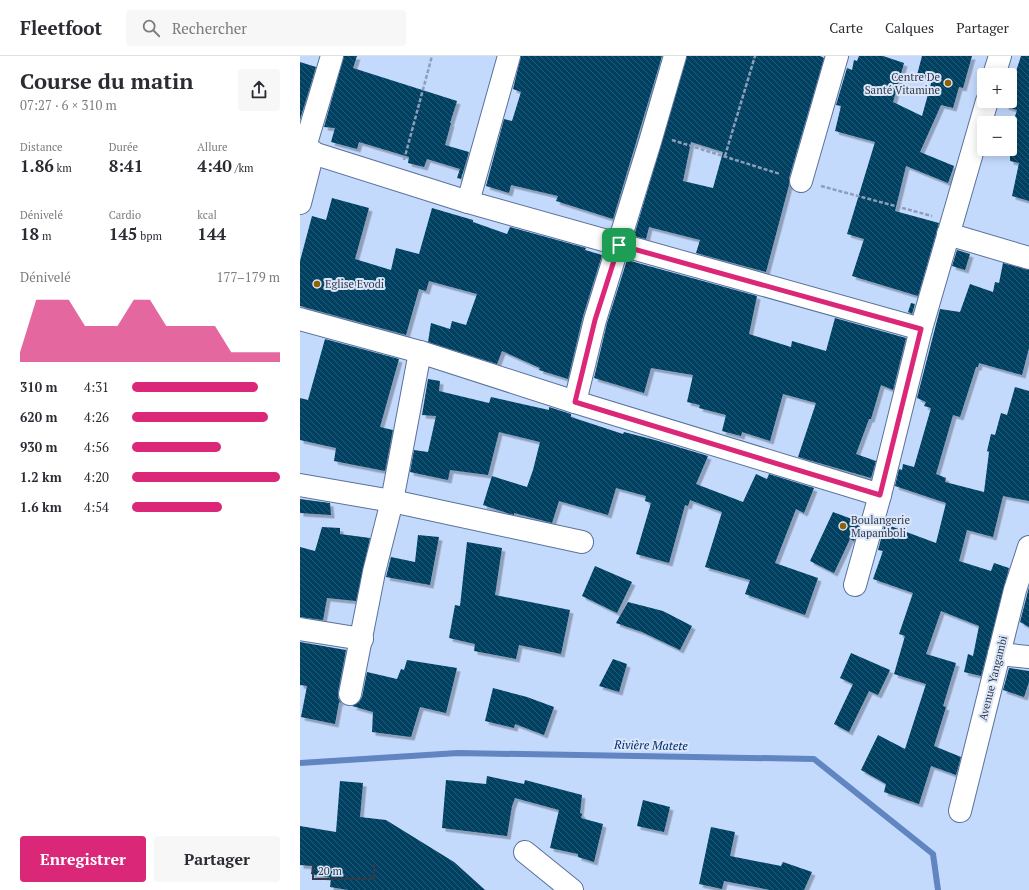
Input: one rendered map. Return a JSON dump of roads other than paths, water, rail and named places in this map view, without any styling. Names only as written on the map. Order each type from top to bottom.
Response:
[{"type":"street","points":[[300,203],[306,150],[332,56]]},
{"type":"street","points":[[468,202],[509,56]]},
{"type":"street","points":[[575,402],[595,320],[619,245],[675,56]]},
{"type":"street","points":[[801,181],[837,56]]},
{"type":"street","points":[[996,68],[1000,56]]},
{"type":"street","points":[[855,585],[880,495],[921,329],[985,108]]},
{"type":"street","points":[[306,150],[468,202],[921,329]]},
{"type":"street","points":[[948,234],[1029,258]]},
{"type":"street","points":[[300,319],[420,352],[575,402],[880,495]]},
{"type":"street","points":[[350,694],[374,572],[392,501],[420,352]]},
{"type":"street","points":[[300,485],[392,501],[582,542]]},
{"type":"street","name":"Avenue Yangambi","points":[[960,811],[1015,590],[1029,546]]},
{"type":"street","points":[[300,629],[362,639]]},
{"type":"street","points":[[999,654],[1029,656]]},
{"type":"street","points":[[525,852],[572,890]]},
{"type":"waterway","name":"Rivière Matete","points":[[300,763],[458,753],[814,759],[933,854],[938,890]]},
{"type":"place","name":"Centre De Santé Vitamine","points":[[948,83]]},
{"type":"place","name":"Eglise Evodi","points":[[317,284]]},
{"type":"place","name":"Boulangerie Mapamboli","points":[[843,526]]}]
